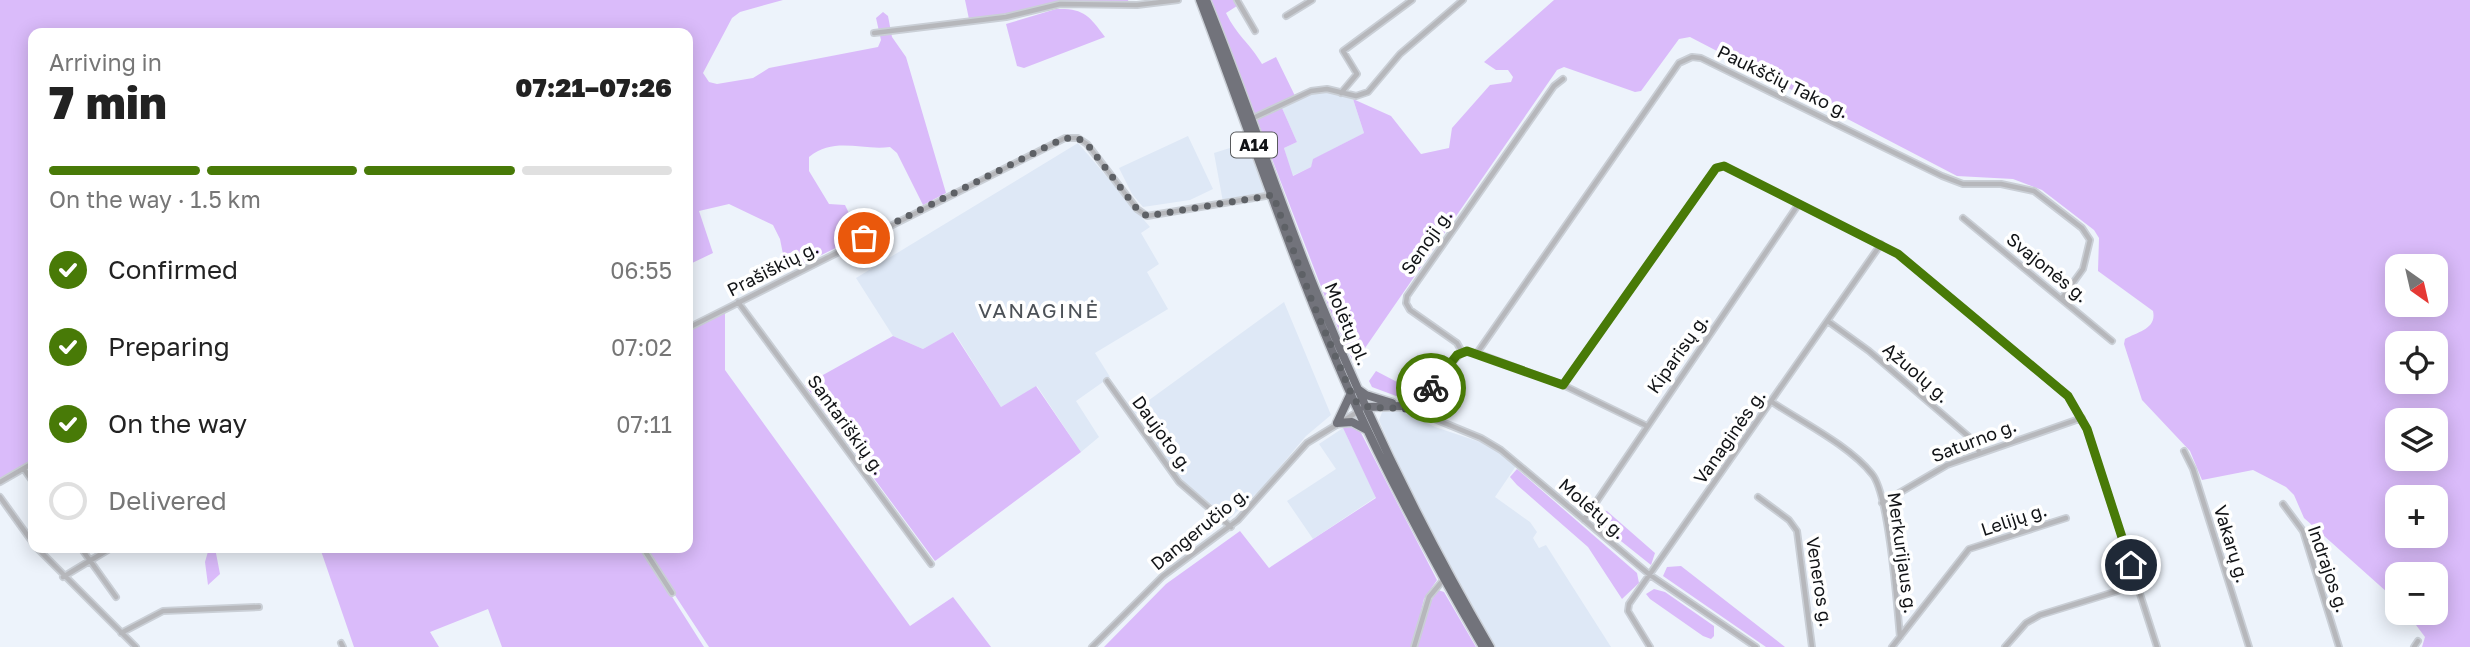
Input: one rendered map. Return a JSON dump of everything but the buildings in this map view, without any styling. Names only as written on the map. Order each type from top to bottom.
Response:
[{"type":"highway","name":"Molėtų pl.","points":[[1200,0],[1312,301],[1362,411],[1490,647]]},
{"type":"highway","name":"Molėtų pl.","points":[[1206,0],[1354,394]]},
{"type":"highway","points":[[1354,394],[1362,411],[1386,404]]},
{"type":"highway","points":[[1354,394],[1402,406]]},
{"type":"highway","points":[[1337,423],[1354,394]]},
{"type":"highway","points":[[1337,423],[1352,422],[1372,428],[1386,404]]},
{"type":"highway","name":"Molėtų pl.","points":[[1372,428],[1444,579],[1483,647]]},
{"type":"street","points":[[874,33],[1006,16],[1060,4],[1137,5],[1178,0]]},
{"type":"street","points":[[1237,0],[1255,31]]},
{"type":"street","points":[[1286,16],[1312,0]]},
{"type":"street","points":[[1341,93],[1357,74],[1343,51],[1412,0]]},
{"type":"street","points":[[1251,120],[1311,91],[1356,96],[1368,92],[1400,54],[1463,0]]},
{"type":"street","name":"Paukščių Tako g.","points":[[1477,353],[1679,63],[1692,57],[1723,68],[1942,176],[1963,184],[2001,184],[2034,191],[2082,228],[2090,240],[2083,269],[2062,298]]},
{"type":"street","name":"Senoji g.","points":[[1462,352],[1457,343],[1410,310],[1406,303],[1407,296],[1546,97],[1563,79]]},
{"type":"street","name":"Prašiškių g.","points":[[693,325],[1065,138],[1078,138],[1087,144],[1137,209],[1147,216],[1273,195]]},
{"type":"street","points":[[1563,385],[1719,166],[1724,166],[1898,254],[2061,390],[2082,418],[2157,647]]},
{"type":"street","name":"Kiparisų g.","points":[[1584,520],[1646,425],[1798,205]]},
{"type":"street","name":"Svajonės g.","points":[[1963,218],[2112,341]]},
{"type":"street","name":"Vanaginės g.","points":[[1650,647],[1628,608],[1881,244]]},
{"type":"street","name":"Santariškių g.","points":[[738,302],[931,564]]},
{"type":"street","name":"Ąžuolų g.","points":[[1829,322],[1901,377],[1975,442],[1979,452]]},
{"type":"street","points":[[1416,412],[1438,378],[1462,352],[1477,353],[1563,385],[1646,425]]},
{"type":"street","name":"Daujoto g.","points":[[1107,381],[1179,482],[1231,527]]},
{"type":"street","name":"Merkurijaus g.","points":[[1772,402],[1869,470],[1877,481],[1900,637]]},
{"type":"street","name":"Molėtų g.","points":[[1402,406],[1492,444],[1650,575],[1756,647]]},
{"type":"street","name":"Dangeručio g.","points":[[1092,647],[1163,576],[1231,527],[1273,484],[1302,447],[1337,423],[1362,411]]},
{"type":"street","name":"Saturno g.","points":[[1882,503],[1931,472],[1979,452],[2082,418]]},
{"type":"street","name":"Vakarų g.","points":[[2184,451],[2193,469],[2249,647]]},
{"type":"street","points":[[0,482],[28,466]]},
{"type":"street","points":[[24,469],[28,475]]},
{"type":"street","points":[[0,496],[28,536]]},
{"type":"street","name":"Veneros g.","points":[[1758,497],[1789,520],[1797,531],[1812,647]]},
{"type":"street","name":"Indrajos g.","points":[[2283,504],[2303,531],[2339,647]]},
{"type":"street","name":"Lelijų g.","points":[[1892,647],[1969,550],[2066,518]]},
{"type":"street","points":[[41,553],[136,647]]},
{"type":"street","points":[[85,553],[116,597]]},
{"type":"street","points":[[63,577],[102,553]]},
{"type":"street","points":[[646,553],[672,593]]},
{"type":"street","points":[[1414,647],[1429,597],[1444,579]]},
{"type":"street","points":[[2005,647],[2026,622],[2040,615],[2137,585]]},
{"type":"street","points":[[121,633],[163,611],[259,607]]},
{"type":"street","points":[[2414,647],[2418,641]]},
{"type":"shaded area","points":[[0,0],[783,0],[740,12],[732,18],[703,73],[709,82],[717,84],[753,78],[769,68],[878,47],[881,40],[876,18],[883,12],[888,16],[892,37],[906,57],[946,193],[923,205],[897,153],[890,147],[839,146],[819,151],[809,157],[809,171],[829,204],[845,205],[860,236],[795,268],[784,259],[780,239],[773,225],[729,204],[699,211],[713,253],[693,263],[693,28],[28,28],[28,464],[0,480]]},
{"type":"shaded area","points":[[965,0],[1128,0],[1129,3],[1065,1],[1003,15],[969,19]]},
{"type":"shaded area","points":[[1211,0],[1233,0],[1237,6],[1226,13],[1234,28],[1262,64],[1276,57],[1297,100],[1282,108],[1297,142],[1284,148],[1293,176],[1311,167],[1313,159],[1364,133],[1353,99],[1391,116],[1421,154],[1449,148],[1452,128],[1490,85],[1511,82],[1513,77],[1508,70],[1496,70],[1484,62],[1554,0],[2470,0],[2470,647],[2422,647],[2425,637],[2416,625],[2448,625],[2448,562],[2385,562],[2385,590],[2304,518],[2294,495],[2286,487],[2253,470],[2202,480],[2190,451],[2142,400],[2124,344],[2125,339],[2149,326],[2153,311],[2098,271],[2099,238],[2094,230],[2042,190],[2013,179],[1957,176],[1690,37],[1679,39],[1641,91],[1635,92],[1564,67],[1557,70],[1354,364],[1330,310]]},
{"type":"shaded area","points":[[1056,9],[1085,14],[1105,37],[1024,68],[1017,66],[1006,24]]},
{"type":"shaded area","points":[[1318,87],[1339,89],[1353,99],[1364,133],[1314,159],[1311,167],[1292,176],[1284,148],[1297,142],[1282,108],[1297,100],[1295,95]]},
{"type":"shaded area","points":[[1188,136],[1213,189],[1190,200],[1143,207],[1132,194],[1119,168]]},
{"type":"shaded area","points":[[1249,142],[1267,192],[1223,202],[1214,153]]},
{"type":"shaded area","points":[[1078,143],[1150,227],[1141,233],[1159,264],[1147,272],[1168,309],[1095,353],[1110,377],[1076,401],[1099,437],[1081,452],[1037,386],[1001,407],[954,332],[923,349],[893,336],[856,278]]},
{"type":"shaded area","points":[[1284,302],[1331,415],[1306,436],[1264,486],[1229,519],[1185,483],[1134,411]]},
{"type":"shaded area","points":[[725,312],[725,370],[910,626],[953,597],[991,647],[709,647],[647,553],[693,553],[693,328]]},
{"type":"shaded area","points":[[953,332],[1001,407],[1036,386],[1081,452],[935,561],[805,385],[893,336],[923,349]]},
{"type":"shaded area","points":[[1376,371],[1421,396],[1415,403],[1372,387],[1369,381]]},
{"type":"shaded area","points":[[1399,409],[1435,427],[1489,445],[1516,466],[1495,497],[1530,522],[1537,532],[1533,538],[1539,548],[1546,545],[1611,647],[1494,647],[1418,508],[1379,420],[1383,410]]},
{"type":"shaded area","points":[[1350,425],[1359,429],[1437,580],[1424,599],[1412,647],[1104,647],[1166,584],[1240,531],[1269,568],[1376,498],[1343,428]]},
{"type":"shaded area","points":[[1343,428],[1376,497],[1313,539],[1287,501],[1336,469],[1319,444]]},
{"type":"shaded area","points":[[1517,469],[1637,573],[1639,583],[1622,599],[1588,547],[1510,477]]},
{"type":"shaded area","points":[[1598,510],[1607,511],[1655,553],[1651,565],[1592,518]]},
{"type":"shaded area","points":[[208,553],[216,553],[220,574],[208,585],[205,562]]},
{"type":"shaded area","points":[[322,553],[644,553],[704,647],[502,647],[488,609],[430,632],[439,647],[354,647]]},
{"type":"shaded area","points":[[1681,566],[1785,647],[1766,647],[1663,576],[1667,567]]},
{"type":"shaded area","points":[[1654,589],[1665,592],[1714,626],[1714,636],[1711,639],[1703,636],[1650,599],[1646,594]]},
{"type":"shaded area","points":[[1438,590],[1444,592],[1476,647],[1417,647],[1426,609]]},
{"type":"way so far","points":[[864,238],[1052,144],[1065,138],[1078,138],[1087,144],[1137,209],[1147,216],[1273,195],[1312,301],[1354,400],[1366,407],[1402,406],[1416,412],[1431,388]]},
{"type":"district","name":"VANAGINĖ","points":[[1039,311]]},
{"type":"route","points":[[1431,388],[1457,355],[1467,351],[1563,385],[1716,168],[1721,165],[1891,249],[2068,396],[2087,429],[2131,565]]}]
